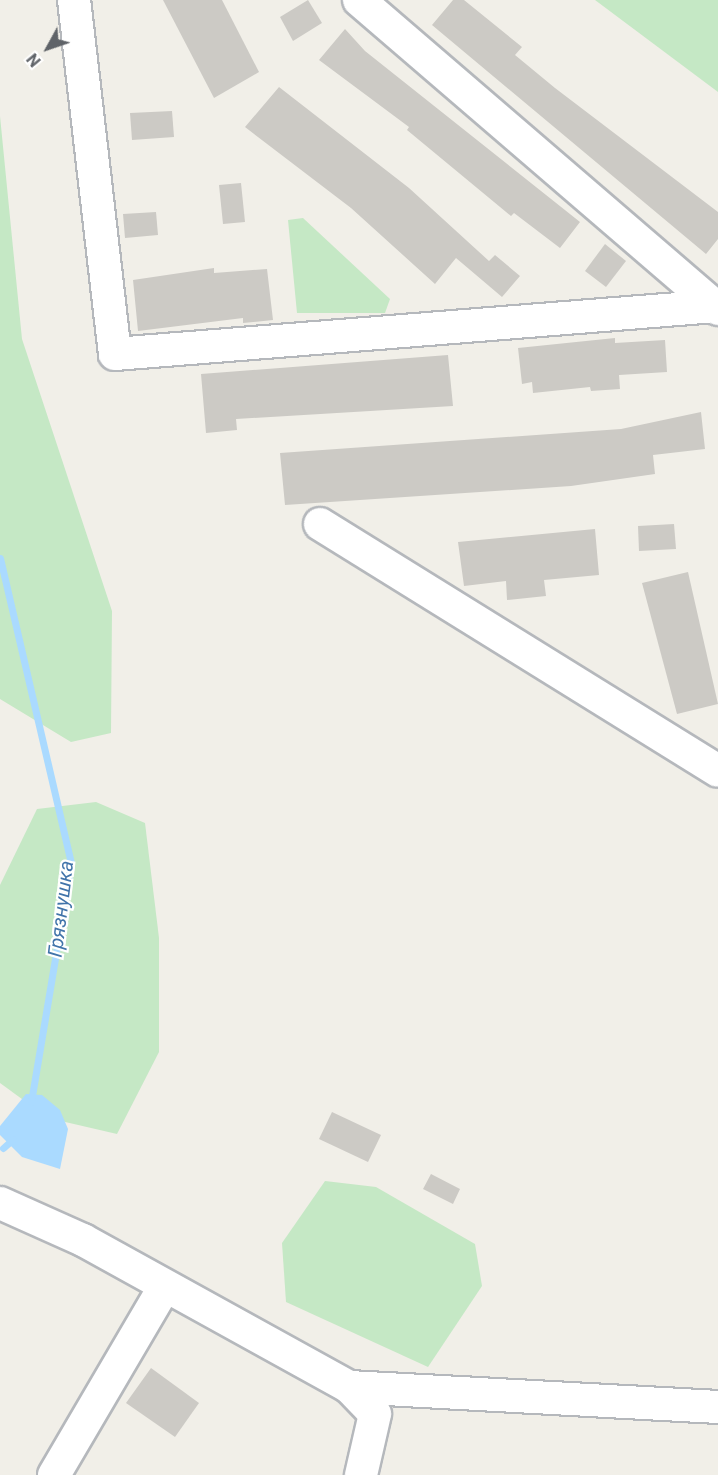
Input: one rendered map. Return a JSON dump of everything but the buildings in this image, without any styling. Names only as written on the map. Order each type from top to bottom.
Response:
[{"type":"street","points":[[74,0],[115,354],[716,307]]},
{"type":"street","points":[[359,0],[716,307]]},
{"type":"street","points":[[320,524],[718,771]]},
{"type":"street","points":[[0,1203],[83,1240],[349,1387],[375,1414],[361,1475]]},
{"type":"street","points":[[54,1475],[165,1286]]},
{"type":"street","points":[[349,1387],[718,1407]]},
{"type":"green space","points":[[595,0],[718,0],[718,92]]},
{"type":"green space","points":[[0,116],[22,339],[112,611],[111,733],[71,742],[0,699]]},
{"type":"green space","points":[[303,218],[390,299],[385,313],[297,313],[288,220]]},
{"type":"green space","points":[[96,802],[145,823],[159,938],[159,1052],[117,1134],[48,1118],[0,1083],[0,885],[37,809]]},
{"type":"green space","points":[[325,1181],[376,1187],[475,1244],[482,1286],[428,1367],[286,1302],[282,1243]]},
{"type":"water","points":[[26,1094],[42,1095],[60,1110],[68,1129],[60,1169],[22,1157],[0,1135],[0,1126]]},
{"type":"waterway","name":"Грязнушка","points":[[0,558],[71,863],[31,1102]]},
{"type":"waterway","name":"Грязнушка","points":[[3,1148],[13,1139]]}]
